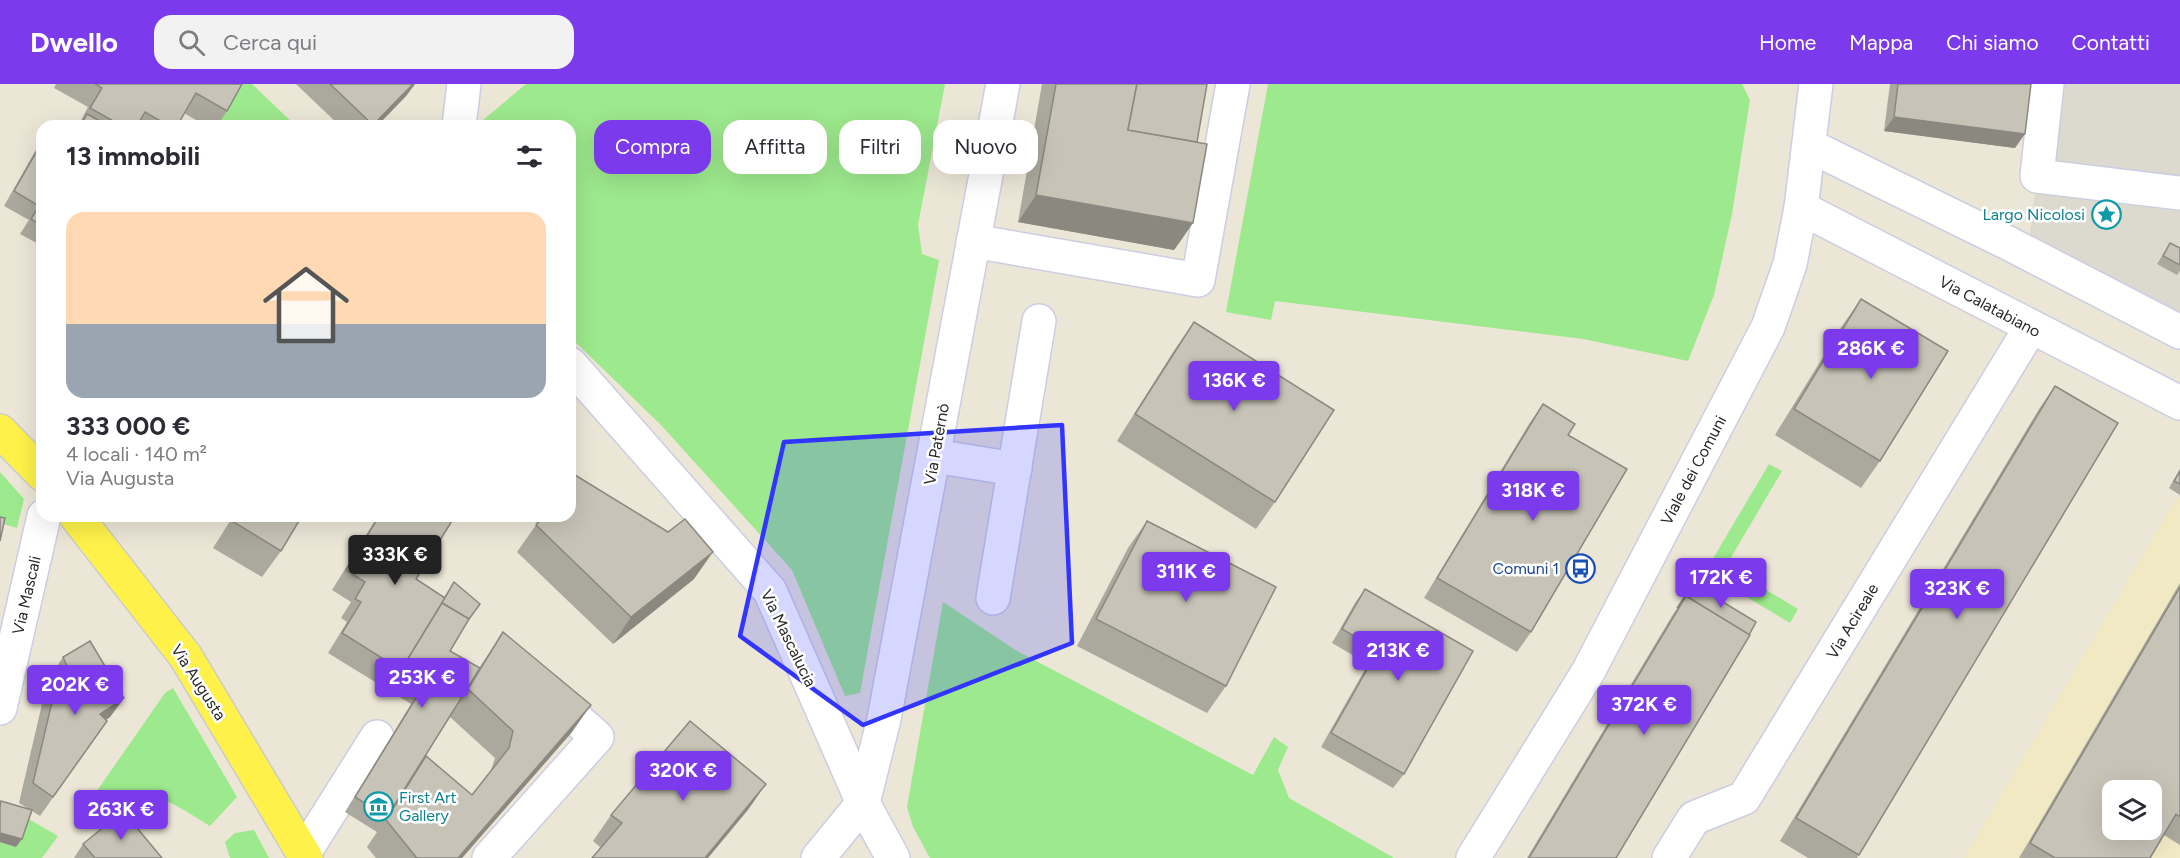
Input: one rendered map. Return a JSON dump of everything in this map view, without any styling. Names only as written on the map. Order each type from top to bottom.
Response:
[{"type":"main road","points":[[0,431],[36,468]]},
{"type":"main road","name":"Via Augusta","points":[[81,522],[186,657],[305,855]]},
{"type":"street","points":[[460,120],[464,84]]},
{"type":"street","name":"Via Paternò","points":[[863,803],[893,675],[1003,84]]},
{"type":"street","points":[[973,241],[1198,280],[1233,84]]},
{"type":"street","name":"Viale dei Comuni","points":[[1473,858],[1588,672],[1768,327],[1790,264],[1810,146],[1816,84]]},
{"type":"street","points":[[2047,84],[2037,176],[2180,193]]},
{"type":"street","points":[[1810,146],[2008,243],[2180,332]]},
{"type":"street","name":"Via Calatabiano","points":[[1801,208],[2180,403]]},
{"type":"street","points":[[993,598],[1039,321]]},
{"type":"street","name":"Via Acireale","points":[[1669,858],[1694,818],[1744,798],[2031,327]]},
{"type":"street","name":"Via Mascalucia","points":[[576,371],[770,591],[863,803],[893,858]]},
{"type":"street","points":[[934,456],[1015,469]]},
{"type":"street","name":"Via Mascali","points":[[0,708],[43,522]]},
{"type":"street","points":[[489,858],[597,737],[521,669]]},
{"type":"street","points":[[305,855],[377,737]]},
{"type":"street","points":[[818,858],[863,803]]},
{"type":"highlighted area","points":[[1062,425],[1072,643],[863,725],[740,636],[784,442]]},
{"type":"shaded area","name":"Largo Nicolosi","points":[[2047,84],[2180,84],[2180,332],[2028,253]]},
{"type":"shaded area","points":[[2177,497],[2180,499],[2180,858],[1964,858]]},
{"type":"green space","points":[[239,84],[252,84],[290,120],[221,120],[219,119]]},
{"type":"green space","points":[[526,84],[945,84],[938,120],[933,120],[933,147],[918,225],[922,254],[939,260],[860,693],[845,696],[792,570],[661,425],[576,343],[576,120],[483,120]]},
{"type":"green space","points":[[1268,84],[1742,84],[1750,100],[1732,214],[1714,295],[1688,361],[1583,339],[1275,301],[1271,320],[1226,312]]},
{"type":"green space","points":[[1769,464],[1782,471],[1726,566],[1798,609],[1790,623],[1705,572]]},
{"type":"green space","points":[[0,472],[24,499],[17,528],[0,523]]},
{"type":"green space","points":[[943,602],[1017,651],[1253,775],[1274,737],[1288,747],[1278,770],[1289,798],[1394,858],[930,858],[913,827],[907,807]]},
{"type":"green space","points":[[173,688],[237,797],[210,826],[166,801],[141,793],[116,794],[83,811],[165,693]]},
{"type":"green space","points":[[27,818],[58,836],[42,858],[0,858],[0,842],[16,847]]},
{"type":"green space","points":[[254,830],[269,858],[230,858],[225,842],[235,833]]},
{"type":"building","points":[[95,84],[242,84],[227,111],[196,93],[180,120],[159,120],[145,112],[140,120],[111,120],[90,108],[102,88]]},
{"type":"building","points":[[330,84],[413,84],[378,120],[368,120]]},
{"type":"building","points":[[1056,84],[1137,84],[1128,130],[1207,144],[1193,223],[1036,195]]},
{"type":"building","points":[[1137,84],[1207,84],[1197,142],[1128,130]]},
{"type":"building","points":[[1898,84],[2031,84],[2025,134],[1894,117]]},
{"type":"building","points":[[87,114],[98,120],[84,120]]},
{"type":"building","points":[[36,152],[36,204],[14,191]]},
{"type":"building","points":[[36,211],[36,222],[31,219]]},
{"type":"building","points":[[2170,243],[2180,248],[2180,265],[2163,256]]},
{"type":"building","points":[[1861,299],[1948,351],[1880,461],[1794,409]]},
{"type":"building","points":[[1194,322],[1334,410],[1275,502],[1135,414]]},
{"type":"building","points":[[2055,386],[2118,423],[1859,855],[1796,818]]},
{"type":"building","points":[[1543,404],[1575,424],[1568,435],[1627,469],[1531,632],[1437,578]]},
{"type":"building","points":[[2180,471],[2180,484],[2174,481]]},
{"type":"building","points":[[576,476],[668,532],[685,519],[713,552],[631,617],[536,525],[538,522],[576,522]]},
{"type":"building","points":[[0,517],[5,518],[0,541]]},
{"type":"building","points":[[1147,521],[1276,587],[1226,686],[1096,619]]},
{"type":"building","points":[[234,522],[298,522],[281,551]]},
{"type":"building","points":[[375,522],[451,522],[416,579],[445,598],[401,670],[342,633],[361,602],[355,599],[365,582],[346,570]]},
{"type":"building","points":[[454,582],[480,604],[469,619],[442,603]]},
{"type":"building","points":[[1693,584],[1756,622],[1749,635],[1686,596],[1677,608]]},
{"type":"building","points":[[2180,587],[2180,817],[2176,814],[2162,838],[2162,780],[2102,780],[2102,840],[2161,840],[2150,858],[2055,858],[2030,843]]},
{"type":"building","points":[[1365,589],[1473,651],[1404,774],[1331,733],[1378,650],[1342,629]]},
{"type":"building","points":[[1686,596],[1750,635],[1616,858],[1529,858]]},
{"type":"building","points":[[442,603],[469,619],[450,651],[480,668],[387,817],[355,797],[421,690],[398,675]]},
{"type":"building","points":[[503,632],[591,705],[458,858],[415,858],[386,820],[426,756],[472,795],[509,748],[513,731],[468,689]]},
{"type":"building","points":[[90,641],[124,698],[100,714],[107,721],[53,797],[33,783],[59,672],[67,666],[63,657]]},
{"type":"building","points":[[690,721],[766,784],[705,858],[592,858],[622,823],[611,815]]},
{"type":"building","points":[[1,801],[32,810],[22,839],[0,833]]},
{"type":"building","points":[[123,811],[162,858],[95,858],[83,844]]},
{"type":"place","name":"Largo Nicolosi","points":[[2106,214]]},
{"type":"place","name":"Comuni 1","points":[[1580,568]]},
{"type":"place","name":"First Art Gallery","points":[[378,806]]}]
